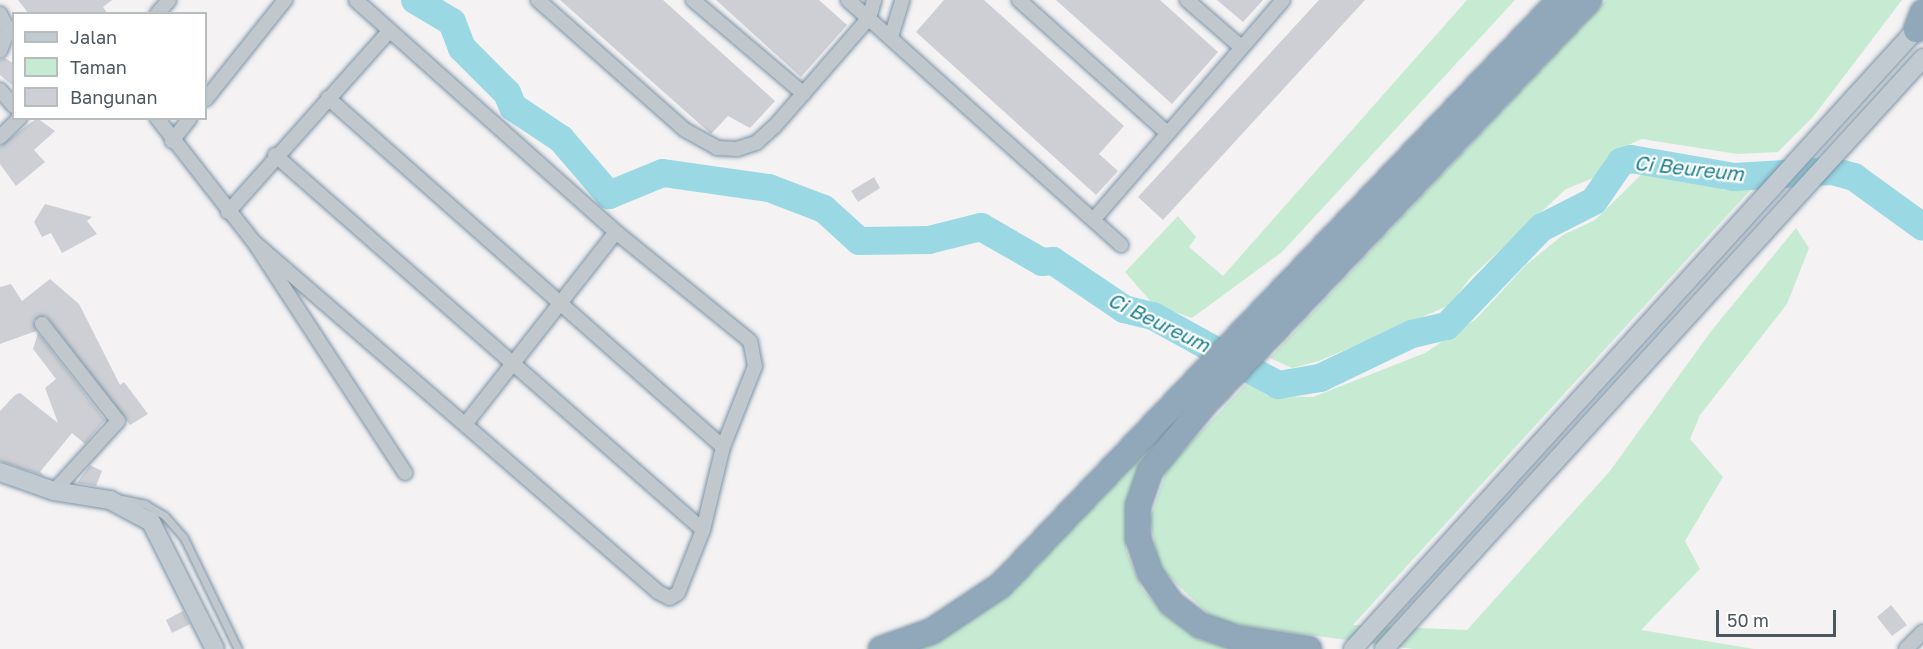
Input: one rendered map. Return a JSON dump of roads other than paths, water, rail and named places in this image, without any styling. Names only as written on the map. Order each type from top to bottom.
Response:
[{"type":"highway","points":[[881,649],[932,631],[1001,585],[1196,397],[1560,0]]},
{"type":"highway","points":[[1257,332],[1589,0]]},
{"type":"highway","points":[[1196,397],[1150,471],[1138,506],[1138,539],[1150,573],[1171,603],[1200,625],[1237,638],[1309,649]]},
{"type":"main road","points":[[1353,649],[1754,213],[1921,21]]},
{"type":"main road","points":[[1384,649],[1847,145],[1923,58]]},
{"type":"main road","points":[[0,472],[54,491],[110,500],[159,532],[215,649]]},
{"type":"street","points":[[159,12],[169,0]]},
{"type":"street","points":[[207,98],[285,0]]},
{"type":"street","points":[[254,242],[670,598],[686,584],[703,530],[723,447],[755,352],[750,341],[616,232],[356,0]]},
{"type":"street","points":[[538,0],[685,130],[717,148],[756,143],[804,94],[869,18],[874,0]]},
{"type":"street","points":[[693,0],[804,94]]},
{"type":"street","points":[[848,0],[1121,244]]},
{"type":"street","points":[[891,37],[902,0]]},
{"type":"street","points":[[1019,0],[1165,131]]},
{"type":"street","points":[[1187,0],[1241,47]]},
{"type":"street","points":[[1094,219],[1165,131],[1284,0]]},
{"type":"street","points":[[0,14],[8,30],[0,51]]},
{"type":"street","points":[[228,212],[275,154],[389,31]]},
{"type":"street","points":[[0,90],[12,104]]},
{"type":"street","points":[[328,98],[556,303],[723,447]]},
{"type":"street","points":[[0,137],[18,120]]},
{"type":"street","points":[[159,120],[172,141],[254,242],[405,472]]},
{"type":"street","points":[[172,141],[188,120]]},
{"type":"street","points":[[275,154],[513,368],[703,530]]},
{"type":"street","points":[[467,422],[513,368],[556,303],[616,232]]},
{"type":"street","points":[[42,324],[118,421],[54,491]]},
{"type":"street","points":[[1906,649],[1923,632]]},
{"type":"lane","points":[[110,500],[145,504],[184,538],[238,649]]},
{"type":"waterway","name":"Ci Beureum","points":[[415,0],[452,22],[462,48],[507,93],[513,107],[561,139],[609,195],[663,173],[769,188],[824,209],[859,241],[929,240],[981,227],[1042,262],[1053,261],[1124,309],[1153,316],[1278,385],[1320,378],[1412,334],[1447,326],[1541,228],[1594,201],[1621,162],[1631,159],[1734,177],[1832,171],[1854,177],[1923,227]]}]
